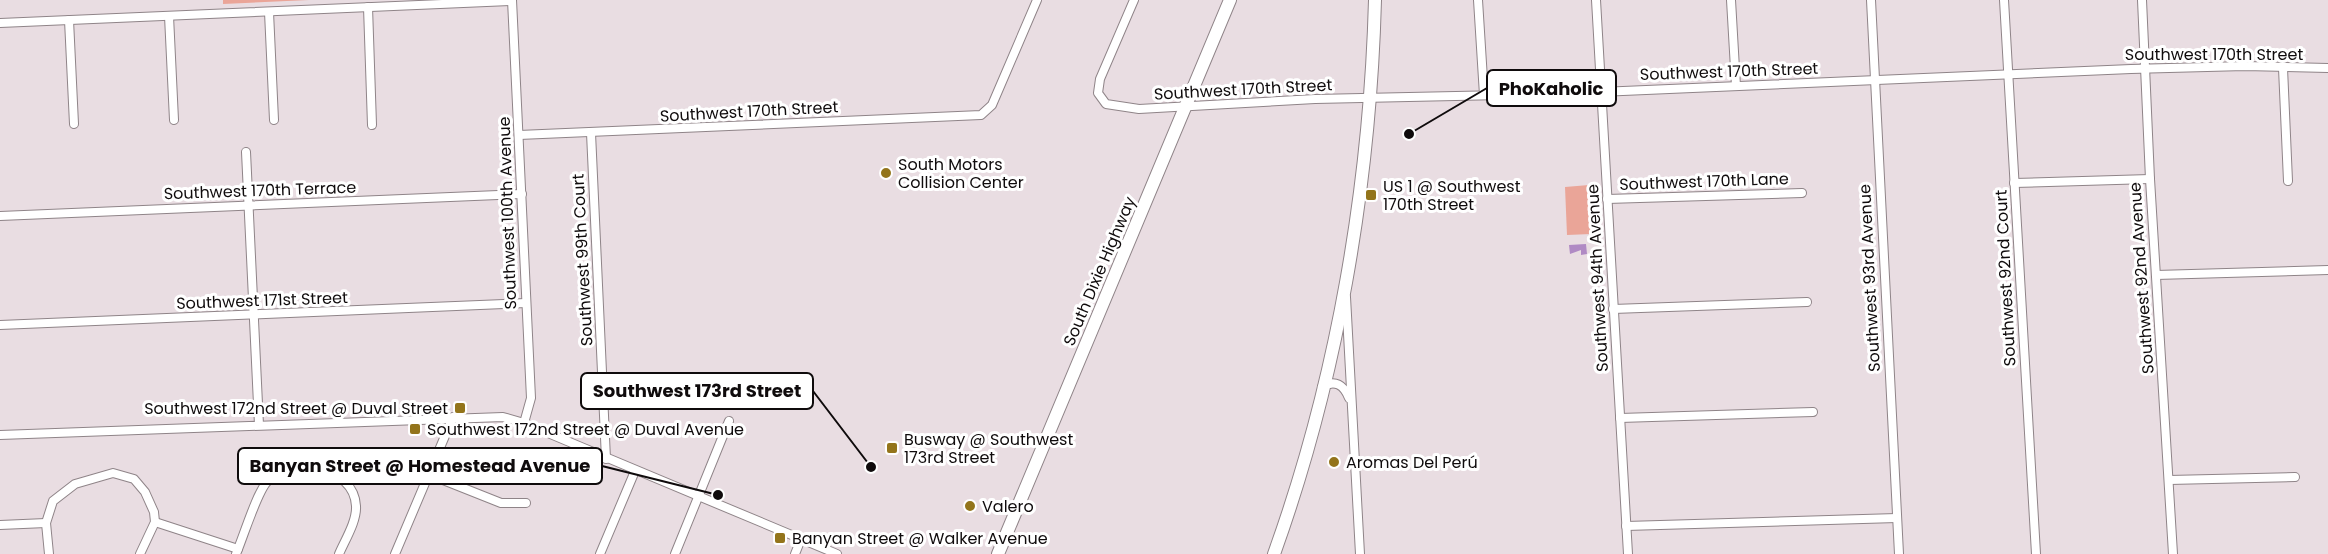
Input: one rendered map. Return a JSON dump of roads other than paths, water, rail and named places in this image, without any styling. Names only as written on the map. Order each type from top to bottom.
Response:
[{"type":"highway","name":"South Dixie Highway","points":[[998,554],[1230,0]]},
{"type":"highway","points":[[1275,554],[1298,481],[1322,387],[1345,277],[1359,189],[1369,99],[1375,0]]},
{"type":"street","name":"Southwest 170th Street","points":[[519,135],[981,116],[992,105],[1037,0]]},
{"type":"street","name":"Southwest 170th Street","points":[[1134,0],[1098,85],[1098,96],[1106,104],[1139,110],[1186,106],[1874,81],[2145,68],[2244,66],[2328,68]]},
{"type":"street","points":[[1478,0],[1484,95]]},
{"type":"street","name":"Southwest 94th Avenue","points":[[1596,0],[1628,554]]},
{"type":"street","points":[[1731,0],[1736,86]]},
{"type":"street","name":"Southwest 93rd Avenue","points":[[1871,0],[1899,554]]},
{"type":"street","name":"Southwest 92nd Court","points":[[2004,0],[2036,554]]},
{"type":"street","name":"Southwest 92nd Avenue","points":[[2142,0],[2150,179],[2173,554]]},
{"type":"street","points":[[0,23],[512,1]]},
{"type":"street","name":"Southwest 100th Avenue","points":[[512,1],[531,398],[524,423]]},
{"type":"street","points":[[368,7],[372,125]]},
{"type":"street","points":[[269,12],[274,120]]},
{"type":"street","points":[[169,16],[174,120]]},
{"type":"street","points":[[69,20],[74,124]]},
{"type":"street","points":[[2283,68],[2288,180]]},
{"type":"street","name":"Southwest 99th Court","points":[[591,133],[606,459]]},
{"type":"street","points":[[246,152],[259,425]]},
{"type":"street","points":[[2014,183],[2150,179]]},
{"type":"street","name":"Southwest 170th Lane","points":[[1607,199],[1802,193]]},
{"type":"street","name":"Southwest 170th Terrace","points":[[0,216],[522,194]]},
{"type":"street","points":[[2156,275],[2328,270]]},
{"type":"street","points":[[1345,277],[1360,554]]},
{"type":"street","points":[[1613,309],[1808,302]]},
{"type":"street","name":"Southwest 171st Street","points":[[0,326],[526,303]]},
{"type":"street","points":[[1322,387],[1328,383],[1339,384],[1345,388],[1351,403]]},
{"type":"street","points":[[1620,418],[1813,412]]},
{"type":"street","points":[[395,554],[453,417]]},
{"type":"street","points":[[0,435],[503,417],[524,423],[837,554]]},
{"type":"street","points":[[675,554],[729,421]]},
{"type":"street","points":[[155,522],[237,551],[263,487],[286,470],[309,468],[338,478],[354,496],[356,510],[339,554]]},
{"type":"street","points":[[600,554],[635,471]]},
{"type":"street","points":[[49,554],[46,523],[49,507],[59,494],[86,479],[113,473],[129,476],[139,484],[154,512],[155,522],[140,554]]},
{"type":"street","points":[[428,474],[501,503],[526,503]]},
{"type":"street","points":[[2169,480],[2295,477]]},
{"type":"street","points":[[1626,526],[1897,518]]},
{"type":"street","points":[[0,525],[46,523]]},
{"type":"street","points":[[795,554],[801,539]]},
{"type":"place","name":"PhoKaholic","points":[[1409,134]]},
{"type":"place","name":"South Motors Collision Center","points":[[886,173]]},
{"type":"place","name":"US 1 @ Southwest 170th Street","points":[[1371,195]]},
{"type":"place","name":"Southwest 172nd Street @ Duval Street","points":[[460,408]]},
{"type":"place","name":"Southwest 172nd Street @ Duval Avenue","points":[[415,429]]},
{"type":"place","name":"Busway @ Southwest 173rd Street","points":[[892,448]]},
{"type":"place","name":"Aromas Del Perú","points":[[1334,462]]},
{"type":"place","name":"Southwest 173rd Street","points":[[871,467]]},
{"type":"place","name":"Banyan Street @ Homestead Avenue","points":[[718,495]]},
{"type":"place","name":"Valero","points":[[970,506]]},
{"type":"place","name":"Banyan Street @ Walker Avenue","points":[[780,538]]}]
